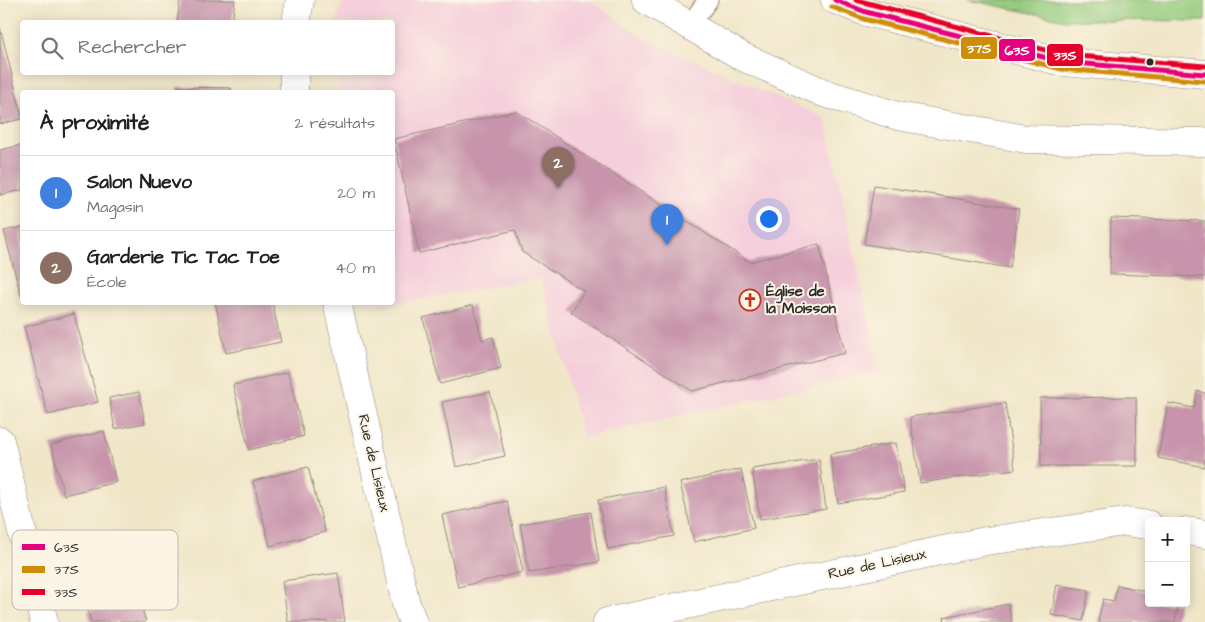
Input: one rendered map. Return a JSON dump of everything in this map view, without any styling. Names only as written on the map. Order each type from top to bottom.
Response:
[{"type":"street","points":[[296,20],[300,0]]},
{"type":"street","points":[[646,0],[743,57],[824,93],[898,116],[1026,139],[1205,142]]},
{"type":"street","points":[[835,0],[866,12],[1063,62],[1205,74]]},
{"type":"street","points":[[294,75],[294,90]]},
{"type":"street","name":"Rue de Lisieux","points":[[338,305],[406,604],[413,622]]},
{"type":"street","points":[[0,441],[22,530]]},
{"type":"street","name":"Rue de Lisieux","points":[[607,622],[986,541],[1125,522],[1145,524]]},
{"type":"street","points":[[1190,532],[1205,534]]},
{"type":"lane","points":[[689,26],[708,0]]},
{"type":"shaded area","points":[[343,0],[590,0],[647,40],[825,118],[880,371],[583,438],[541,278],[395,304],[395,90],[339,90],[337,75],[395,75],[395,20],[336,20]]},
{"type":"green space","points":[[968,0],[1205,0],[1205,21],[1066,20]]},
{"type":"building","points":[[180,0],[235,0],[232,20],[177,20]]},
{"type":"building","points":[[0,27],[20,108],[20,119],[0,124]]},
{"type":"building","points":[[177,87],[231,88],[231,90],[177,90]]},
{"type":"building","points":[[516,111],[750,262],[819,244],[845,353],[692,391],[571,312],[584,291],[522,252],[515,230],[419,253],[395,139]]},
{"type":"building","points":[[20,145],[20,190],[0,195],[0,150]]},
{"type":"building","points":[[874,185],[1019,209],[1010,268],[864,244]]},
{"type":"building","points":[[1111,218],[1205,221],[1205,277],[1110,274]]},
{"type":"building","points":[[20,227],[20,292],[4,231]]},
{"type":"building","points":[[216,305],[273,305],[281,342],[226,353]]},
{"type":"building","points":[[473,305],[482,340],[493,337],[501,368],[440,384],[423,318]]},
{"type":"building","points":[[74,314],[98,402],[48,415],[24,327]]},
{"type":"building","points":[[288,372],[304,436],[249,450],[233,385]]},
{"type":"building","points":[[1197,391],[1205,393],[1205,467],[1158,458],[1168,403],[1194,408]]},
{"type":"building","points":[[139,392],[145,423],[115,429],[109,398]]},
{"type":"building","points":[[490,392],[505,456],[456,467],[442,402]]},
{"type":"building","points":[[1136,397],[1137,466],[1041,466],[1040,398]]},
{"type":"building","points":[[1005,403],[1015,469],[920,483],[910,417]]},
{"type":"building","points":[[104,431],[116,482],[64,495],[51,445]]},
{"type":"building","points":[[896,443],[904,492],[838,503],[830,454]]},
{"type":"building","points":[[819,459],[826,509],[760,519],[752,469]]},
{"type":"building","points":[[308,467],[325,532],[270,546],[253,481]]},
{"type":"building","points":[[741,469],[754,528],[694,542],[680,483]]},
{"type":"building","points":[[664,487],[674,536],[608,549],[598,500]]},
{"type":"building","points":[[507,501],[523,572],[458,587],[442,515]]},
{"type":"building","points":[[591,512],[599,562],[529,573],[520,524]]},
{"type":"building","points":[[338,573],[345,622],[288,622],[282,581]]},
{"type":"building","points":[[1057,585],[1089,590],[1083,621],[1051,615]]},
{"type":"building","points":[[1117,585],[1145,591],[1145,607],[1178,607],[1175,622],[1098,622],[1103,599],[1114,601]]},
{"type":"building","points":[[1008,604],[1012,622],[945,622],[944,617]]},
{"type":"building","points":[[142,610],[146,622],[91,622],[88,611]]},
{"type":"transit line","name":"63S","points":[[835,0],[866,12],[1063,62],[1205,74]]},
{"type":"transit line","name":"33S","points":[[856,0],[1064,55],[1205,66]]},
{"type":"transit line","name":"37S","points":[[832,7],[864,19],[1062,69],[1204,81]]},
{"type":"place","name":"Garderie Tic Tac Toe","points":[[558,188]]},
{"type":"place","name":"Salon Nuevo","points":[[667,245]]},
{"type":"place","name":"Église de la Moisson","points":[[750,300]]}]
